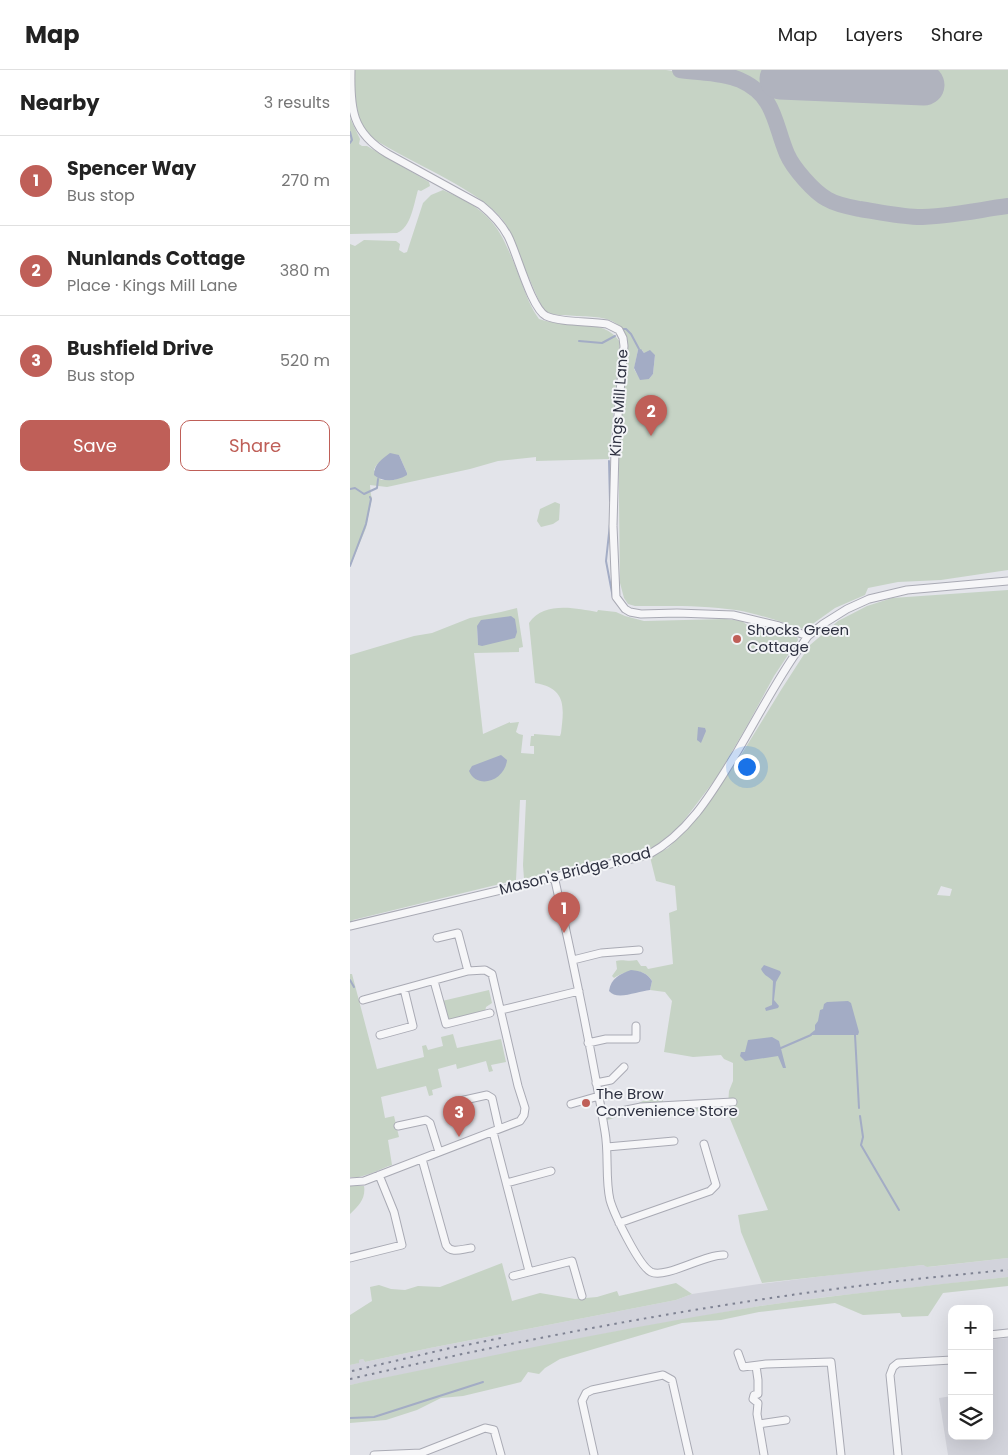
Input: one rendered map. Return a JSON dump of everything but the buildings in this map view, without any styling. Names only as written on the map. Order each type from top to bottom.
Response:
[{"type":"street","name":"Kings Mill Lane","points":[[351,70],[355,120],[367,139],[388,154],[481,205],[493,216],[502,225],[509,238],[527,285],[542,313],[552,318],[607,324],[615,327],[622,335],[624,350],[616,422],[614,526],[616,597],[625,609],[641,614],[733,615],[779,626],[808,636]]},
{"type":"street","name":"Mason's Bridge Road","points":[[350,926],[554,876],[640,858],[664,846],[680,832],[720,781],[782,674],[808,636],[847,608],[877,597],[907,590],[1008,580]]},
{"type":"street","points":[[554,876],[573,960],[599,1096],[607,1147],[610,1202],[619,1223],[646,1268],[652,1272],[658,1273],[672,1270],[712,1256],[724,1255]]},
{"type":"street","points":[[437,938],[458,933],[468,971]]},
{"type":"street","points":[[573,960],[601,953],[638,950]]},
{"type":"street","points":[[350,1182],[364,1181],[520,1121],[524,1115],[525,1108],[518,1086],[492,974],[485,970],[468,971],[363,1000]]},
{"type":"street","points":[[434,981],[446,1024],[490,1013]]},
{"type":"street","points":[[380,1035],[413,1026],[404,989]]},
{"type":"street","points":[[501,1010],[579,992]]},
{"type":"street","points":[[588,1043],[606,1039],[636,1039],[636,1026]]},
{"type":"street","points":[[596,1083],[611,1080],[624,1067]]},
{"type":"street","points":[[460,1101],[487,1095],[492,1098],[496,1130],[507,1183],[530,1271]]},
{"type":"street","points":[[571,1104],[599,1096]]},
{"type":"street","points":[[602,1115],[641,1107],[733,1102]]},
{"type":"street","points":[[398,1126],[426,1120],[430,1123],[439,1152]]},
{"type":"street","points":[[607,1147],[674,1141]]},
{"type":"street","points":[[619,1223],[692,1198],[710,1191],[716,1186],[704,1144]]},
{"type":"street","points":[[422,1159],[448,1249],[453,1251],[471,1248]]},
{"type":"street","points":[[507,1183],[551,1171]]},
{"type":"street","points":[[350,1258],[402,1245],[394,1212],[378,1175]]},
{"type":"street","points":[[513,1276],[572,1261],[582,1296]]},
{"type":"street","points":[[993,1335],[1008,1334]]},
{"type":"street","points":[[738,1353],[743,1370],[756,1366],[792,1362],[831,1362],[841,1455]]},
{"type":"street","points":[[898,1455],[890,1375],[893,1367],[898,1363],[948,1360]]},
{"type":"street","points":[[756,1366],[758,1394],[753,1399],[758,1402],[764,1455]]},
{"type":"street","points":[[594,1455],[582,1401],[586,1393],[592,1390],[663,1375],[672,1380],[689,1455]]},
{"type":"street","points":[[759,1424],[786,1420]]},
{"type":"street","points":[[374,1455],[421,1452],[486,1428],[494,1430],[501,1455]]},
{"type":"shaded area","points":[[1008,1258],[1008,1277],[760,1306],[624,1330],[350,1385],[350,1365],[358,1363],[358,1360],[363,1359],[365,1362],[676,1300],[692,1294],[848,1273]]},
{"type":"shaded area","points":[[1008,1338],[1008,1455],[948,1455],[939,1398],[948,1397],[948,1440],[993,1440],[993,1340]]},
{"type":"green space","points":[[355,70],[666,70],[720,78],[745,87],[765,104],[788,163],[815,195],[829,204],[874,215],[917,220],[1008,209],[1008,570],[941,580],[898,582],[868,588],[865,595],[835,608],[803,629],[762,616],[724,608],[635,606],[628,604],[624,598],[620,583],[619,445],[627,355],[626,341],[622,330],[609,320],[554,314],[545,311],[505,223],[497,213],[471,193],[379,142],[365,130],[357,109]],"holes":[[[638,350],[642,350],[644,353],[655,355],[653,374],[649,379],[640,379],[634,369]]]},
{"type":"green space","points":[[706,70],[1008,70],[1008,202],[917,214],[890,211],[833,198],[819,188],[795,160],[789,149],[779,116],[773,103],[765,93],[751,82],[739,76]]},
{"type":"green space","points":[[350,118],[360,139],[359,144],[367,146],[429,182],[430,186],[421,191],[418,190],[409,221],[397,233],[350,234]]},
{"type":"green space","points":[[443,190],[461,198],[486,215],[502,236],[529,301],[539,319],[549,322],[594,326],[613,334],[620,342],[609,459],[536,461],[536,457],[498,461],[387,487],[370,485],[372,498],[366,528],[350,567],[350,244],[355,246],[364,240],[396,241],[400,244],[399,250],[404,253],[407,252],[423,203],[431,195]],"holes":[[[399,455],[407,473],[394,480],[381,480],[374,470],[381,461]]]},
{"type":"green space","points":[[555,502],[560,504],[559,520],[553,524],[541,527],[537,521],[540,509]]},
{"type":"green space","points":[[1008,590],[1008,1258],[927,1267],[923,1265],[762,1283],[741,1232],[738,1215],[768,1210],[728,1114],[714,1111],[671,1114],[637,1113],[607,1120],[605,1109],[633,1105],[655,1097],[663,1099],[663,1108],[728,1105],[729,1091],[733,1081],[733,1063],[724,1059],[721,1055],[693,1057],[664,1052],[672,1001],[665,992],[650,990],[652,981],[640,972],[624,973],[614,978],[612,976],[617,969],[616,961],[618,960],[637,960],[641,966],[646,966],[648,969],[673,964],[669,913],[677,910],[675,886],[656,881],[650,857],[668,848],[702,812],[741,755],[810,645],[838,621],[867,606],[892,598]],"holes":[[[941,886],[952,889],[950,896],[937,895]]]},
{"type":"green space","points":[[517,608],[523,647],[519,648],[519,652],[474,653],[483,734],[510,722],[519,722],[516,732],[523,735],[521,753],[534,754],[534,746],[530,746],[531,736],[534,736],[534,734],[560,736],[561,733],[563,708],[558,694],[553,689],[535,683],[529,623],[543,611],[560,608],[597,612],[598,610],[616,612],[644,621],[725,619],[742,621],[747,625],[752,623],[797,636],[798,640],[774,676],[717,777],[679,827],[654,847],[524,879],[526,800],[520,800],[516,880],[353,920],[350,923],[350,655],[414,636],[432,633],[470,618]],"holes":[[[477,626],[517,632],[478,645]]]},
{"type":"green space","points":[[350,974],[352,974],[377,1069],[424,1057],[422,1046],[426,1045],[428,1050],[443,1046],[441,1037],[453,1034],[457,1048],[501,1039],[506,1062],[491,1065],[493,1071],[489,1072],[486,1061],[457,1069],[456,1064],[438,1069],[442,1087],[432,1090],[433,1095],[429,1096],[426,1086],[381,1097],[385,1118],[394,1116],[399,1137],[388,1140],[392,1165],[355,1177],[350,1177]]},
{"type":"green space","points":[[489,990],[492,1003],[486,1007],[485,1012],[447,1020],[442,1001]]},
{"type":"green space","points":[[350,1186],[364,1186],[364,1194],[361,1202],[350,1214]]},
{"type":"green space","points":[[502,1263],[512,1301],[540,1293],[575,1299],[597,1297],[617,1291],[619,1296],[676,1283],[692,1294],[676,1300],[365,1362],[363,1359],[359,1360],[359,1363],[350,1365],[350,1315],[372,1301],[370,1287],[379,1285],[391,1289],[405,1290],[418,1286],[440,1287]]},
{"type":"green space","points":[[1008,1277],[1008,1286],[943,1293],[928,1316],[902,1317],[900,1313],[863,1315],[835,1303],[759,1312],[721,1320],[682,1323],[560,1359],[539,1374],[528,1372],[521,1382],[463,1396],[441,1398],[417,1410],[386,1420],[350,1423],[350,1385],[363,1382],[710,1314],[853,1294]]},
{"type":"water","points":[[641,349],[644,353],[650,350],[655,355],[653,374],[649,379],[640,380],[634,368],[638,350]]},
{"type":"water","points":[[390,453],[399,455],[407,475],[399,479],[390,480],[378,478],[374,475],[377,465]]},
{"type":"water","points":[[511,616],[515,619],[517,632],[515,638],[482,646],[478,645],[477,626],[481,620]]},
{"type":"water","points":[[698,727],[705,728],[706,731],[701,743],[697,740]]},
{"type":"water","points":[[501,755],[507,760],[505,767],[496,778],[484,781],[478,780],[469,771],[472,766]]},
{"type":"water","points":[[764,965],[781,973],[776,982],[774,1000],[779,1006],[778,1008],[766,1011],[765,1008],[772,1005],[773,981],[762,972],[761,969]]},
{"type":"water","points":[[631,970],[648,976],[652,981],[650,990],[622,995],[613,994],[609,991],[617,977]]},
{"type":"water","points":[[848,1001],[851,1003],[859,1032],[858,1035],[810,1034],[815,1030],[820,1010],[823,1009],[824,1004],[827,1002]]},
{"type":"water","points":[[772,1037],[779,1041],[786,1068],[783,1068],[778,1056],[745,1061],[740,1056],[741,1052],[745,1052],[748,1040]]},
{"type":"waterway","points":[[350,132],[352,140],[350,143]]},
{"type":"waterway","points":[[623,329],[626,329],[631,334],[639,349]]},
{"type":"waterway","points":[[579,341],[602,343],[615,336]]},
{"type":"waterway","points":[[609,461],[610,501]]},
{"type":"waterway","points":[[350,489],[355,488],[364,494],[377,488],[378,479]]},
{"type":"waterway","points":[[350,566],[366,524],[370,497]]},
{"type":"waterway","points":[[610,524],[606,561],[613,598]]},
{"type":"waterway","points":[[350,980],[354,987]]},
{"type":"waterway","points":[[781,1048],[811,1035]]},
{"type":"waterway","points":[[855,1035],[859,1108]]},
{"type":"waterway","points":[[860,1116],[863,1137],[861,1145],[899,1210]]},
{"type":"waterway","points":[[350,1418],[374,1417],[483,1382]]},
{"type":"taxiway","points":[[680,70],[733,77],[761,94],[772,112],[787,154],[794,166],[816,191],[835,203],[860,209],[917,217],[951,215],[1008,206]]},
{"type":"runway","points":[[780,79],[924,85]]},
{"type":"railway","points":[[350,1379],[513,1344],[677,1313],[842,1288],[1008,1270]]},
{"type":"railway","points":[[352,1371],[501,1338]]},
{"type":"place","name":"Nunlands Cottage","points":[[651,436]]},
{"type":"place","name":"Shocks Green Cottage","points":[[737,639]]},
{"type":"place","name":"Spencer Way","points":[[564,933]]},
{"type":"place","name":"The Brow Convenience Store","points":[[586,1103]]},
{"type":"place","name":"Bushfield Drive","points":[[459,1137]]}]
